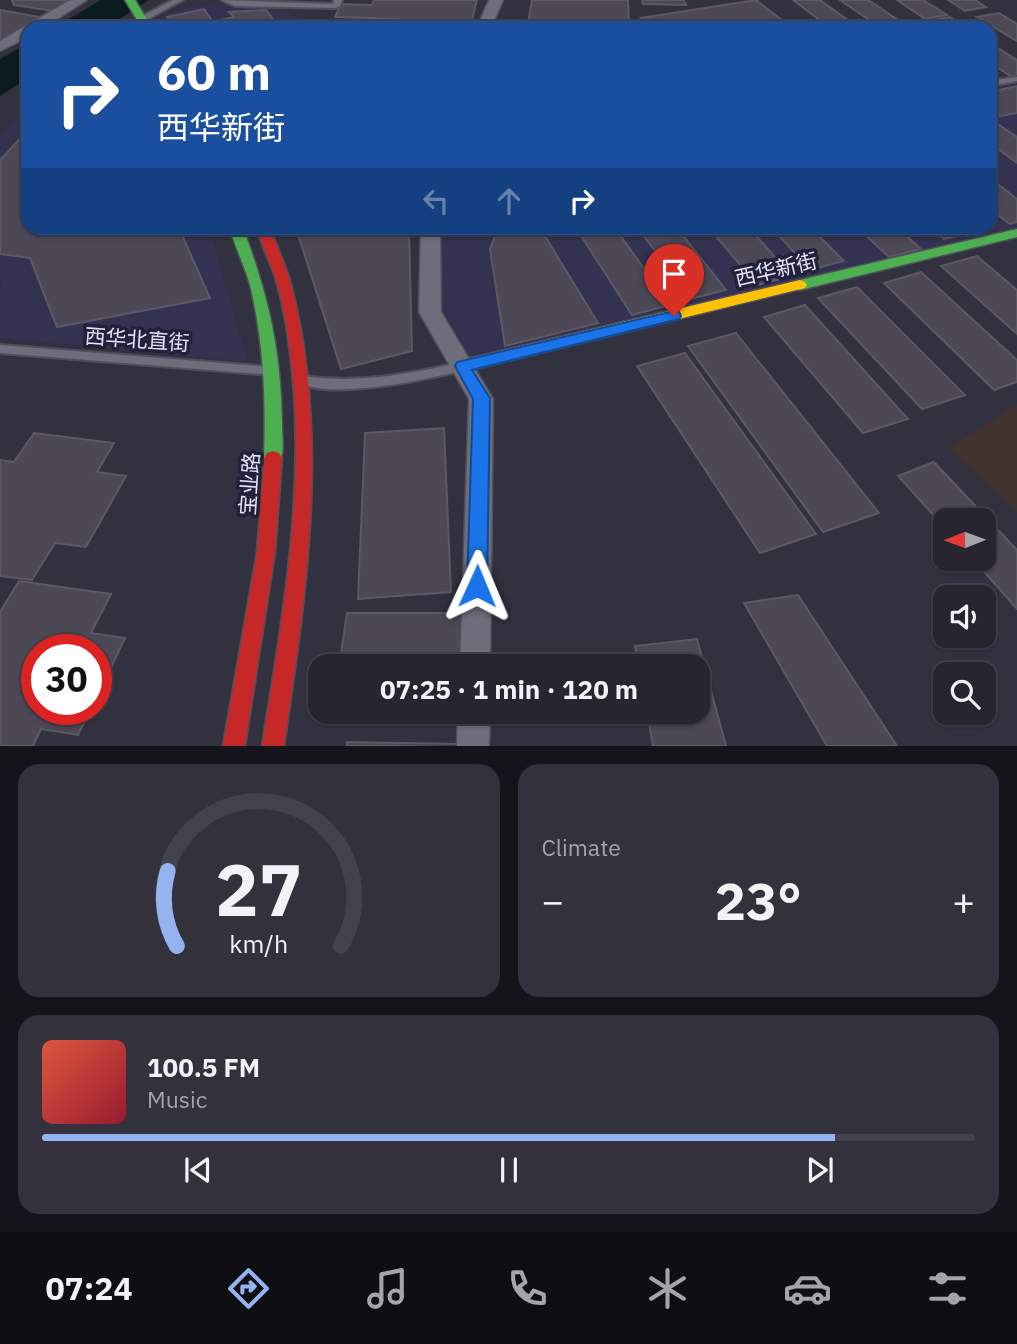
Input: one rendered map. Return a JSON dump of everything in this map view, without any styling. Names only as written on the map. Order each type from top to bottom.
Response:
[{"type":"main road","points":[[130,0],[143,21]]},
{"type":"main road","name":"西华新街","points":[[463,366],[1017,233]]},
{"type":"main road","name":"宝业路","points":[[234,746],[268,529],[273,459],[271,371],[258,292],[250,261],[239,235]]},
{"type":"main road","points":[[266,235],[285,287],[292,320],[299,379],[303,456],[302,509],[273,746]]},
{"type":"street","points":[[45,21],[80,0]]},
{"type":"street","points":[[487,21],[496,0]]},
{"type":"street","points":[[0,47],[21,35]]},
{"type":"street","points":[[430,235],[430,312],[481,398],[475,654]]},
{"type":"street","points":[[473,746],[474,724]]},
{"type":"lane","points":[[147,21],[179,0]]},
{"type":"lane","points":[[225,0],[235,4],[336,6],[338,0]]},
{"type":"lane","points":[[997,83],[1017,79]]},
{"type":"lane","name":"西华北直街","points":[[0,349],[271,371]]},
{"type":"lane","points":[[299,379],[332,386],[377,384],[463,366]]},
{"type":"shaded area","points":[[101,0],[149,0],[117,21],[65,21]]},
{"type":"shaded area","points":[[206,5],[275,8],[310,21],[155,21],[175,10]]},
{"type":"shaded area","points":[[21,47],[21,82],[0,96],[0,59]]},
{"type":"shaded area","points":[[1017,77],[1017,230],[997,235],[997,81]]},
{"type":"shaded area","points":[[21,114],[21,235],[211,235],[248,362],[0,338],[0,288],[3,279],[0,278],[0,135]]},
{"type":"shaded area","points":[[440,235],[996,235],[472,360],[442,307]]},
{"type":"shaded area","points":[[1017,405],[1017,512],[949,448]]},
{"type":"building","points":[[12,0],[75,0],[53,11],[14,5]]},
{"type":"building","points":[[374,0],[477,0],[472,21],[397,21],[335,17],[341,4],[372,5]]},
{"type":"building","points":[[532,0],[628,0],[629,21],[528,21]]},
{"type":"building","points":[[642,0],[684,0],[686,5],[643,4]]},
{"type":"building","points":[[756,0],[783,21],[644,21],[641,18]]},
{"type":"building","points":[[793,0],[820,0],[849,21],[821,21]]},
{"type":"building","points":[[840,0],[868,0],[900,21],[871,21]]},
{"type":"building","points":[[897,0],[923,0],[947,15],[925,19]]},
{"type":"building","points":[[948,0],[975,0],[986,7],[965,11]]},
{"type":"building","points":[[204,9],[212,21],[169,21],[167,17]]},
{"type":"building","points":[[0,10],[40,17],[33,21],[21,21],[21,28],[0,41]]},
{"type":"building","points":[[266,10],[275,21],[217,21],[234,17],[229,12]]},
{"type":"building","points":[[999,13],[1017,24],[1017,41],[997,29],[997,21],[984,21],[977,17]]},
{"type":"building","points":[[950,17],[956,21],[927,21]]},
{"type":"building","points":[[997,47],[1017,60],[1017,76],[1012,77],[997,67]]},
{"type":"building","points":[[1017,86],[1017,113],[997,117],[997,90]]},
{"type":"building","points":[[997,123],[1017,137],[1017,163],[997,148]]},
{"type":"building","points":[[21,138],[21,235],[182,235],[210,298],[57,327],[30,258],[0,254],[0,160]]},
{"type":"building","points":[[997,183],[1017,199],[1017,222],[1010,224],[997,214]]},
{"type":"building","points":[[298,235],[409,235],[412,351],[341,369]]},
{"type":"building","points":[[495,235],[544,235],[598,323],[505,346],[490,249]]},
{"type":"building","points":[[581,235],[620,235],[670,305],[632,315]]},
{"type":"building","points":[[643,235],[683,235],[726,290],[690,299]]},
{"type":"building","points":[[715,235],[755,235],[792,276],[757,285]]},
{"type":"building","points":[[778,235],[818,235],[844,261],[810,270]]},
{"type":"building","points":[[865,235],[906,235],[921,249],[889,257]]},
{"type":"building","points":[[939,235],[962,235],[944,239]]},
{"type":"building","points":[[977,256],[1017,290],[1017,334],[941,266]]},
{"type":"building","points":[[921,272],[1017,360],[1017,382],[994,390],[884,283]]},
{"type":"building","points":[[857,287],[965,395],[922,409],[818,298]]},
{"type":"building","points":[[805,305],[908,419],[863,433],[764,317]]},
{"type":"building","points":[[736,333],[879,513],[823,532],[688,346]]},
{"type":"building","points":[[685,353],[816,534],[760,553],[637,366]]},
{"type":"building","points":[[444,428],[451,592],[358,599],[365,433]]},
{"type":"building","points":[[34,433],[114,443],[97,472],[126,476],[86,547],[55,543],[32,580],[0,576],[0,460],[14,462]]},
{"type":"building","points":[[934,462],[977,508],[933,508],[933,515],[898,476]]},
{"type":"building","points":[[996,528],[1017,550],[1017,609],[983,571],[996,571]]},
{"type":"building","points":[[19,581],[111,594],[91,633],[98,634],[21,634],[21,725],[83,725],[78,735],[41,729],[33,746],[0,746],[0,612]]},
{"type":"building","points":[[798,595],[897,746],[827,746],[744,603]]},
{"type":"building","points":[[347,613],[462,613],[460,654],[341,654]]},
{"type":"building","points":[[112,636],[125,638],[112,665]]},
{"type":"building","points":[[697,639],[701,654],[637,654],[635,646]]},
{"type":"building","points":[[710,687],[726,746],[653,746],[649,724],[710,724]]},
{"type":"building","points":[[347,742],[457,744],[347,746]]},
{"type":"traffic: fast","points":[[130,0],[143,21]]},
{"type":"traffic: fast","points":[[800,285],[1017,233]]},
{"type":"traffic: fast","points":[[239,235],[256,282],[267,331],[273,394],[273,458]]},
{"type":"traffic: slow","points":[[463,366],[800,285]]},
{"type":"traffic: jam","points":[[266,235],[283,281],[297,344],[303,401],[304,459],[297,574],[273,746]]},
{"type":"traffic: jam","points":[[234,746],[266,552],[273,458]]},
{"type":"route","points":[[477,586],[481,398],[463,366],[674,316]]}]
